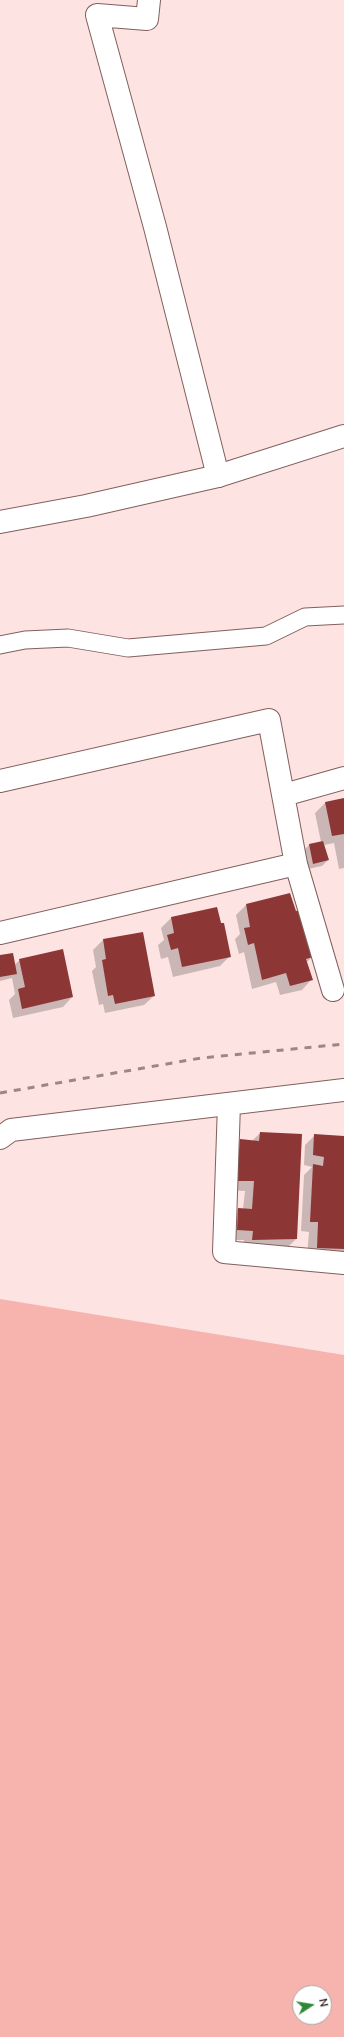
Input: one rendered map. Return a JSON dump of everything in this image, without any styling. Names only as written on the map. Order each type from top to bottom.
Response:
[{"type":"street","points":[[149,0],[147,19],[97,15],[155,227],[218,476]]},
{"type":"street","points":[[0,522],[86,506],[218,476],[344,436]]},
{"type":"street","points":[[0,781],[269,720],[296,864],[333,990]]},
{"type":"street","points":[[284,795],[344,778]]},
{"type":"street","points":[[0,933],[296,864]]},
{"type":"street","points":[[0,1138],[11,1130],[344,1090]]},
{"type":"street","points":[[229,1104],[224,1252],[344,1263]]},
{"type":"lane","points":[[0,645],[25,640],[68,638],[128,648],[258,637],[266,636],[305,617],[344,615]]},
{"type":"shaded area","points":[[0,1299],[344,1355],[344,2037],[0,2037]]},
{"type":"building","points":[[344,798],[344,834],[332,836],[325,802]]},
{"type":"building","points":[[323,841],[329,860],[313,864],[309,844]]},
{"type":"building","points":[[290,893],[296,911],[302,909],[313,957],[306,959],[313,980],[290,986],[286,973],[262,980],[254,943],[248,945],[244,928],[250,927],[246,904]]},
{"type":"building","points":[[217,907],[221,923],[224,923],[231,957],[182,967],[178,948],[171,950],[167,935],[174,933],[171,917]]},
{"type":"building","points":[[143,932],[155,996],[115,1004],[113,995],[108,996],[102,960],[106,959],[103,939]]},
{"type":"building","points":[[63,949],[73,997],[22,1009],[18,989],[25,987],[19,959]]},
{"type":"building","points":[[13,953],[17,974],[0,977],[0,955]]},
{"type":"building","points":[[260,1132],[302,1134],[297,1239],[252,1240],[253,1231],[237,1230],[238,1208],[252,1209],[254,1181],[236,1181],[240,1139],[259,1141]]},
{"type":"building","points":[[314,1134],[344,1136],[344,1249],[317,1248],[318,1222],[310,1222],[313,1164],[323,1166],[324,1157],[313,1155]]},
{"type":"railway","points":[[0,1093],[201,1058],[344,1044]]}]
